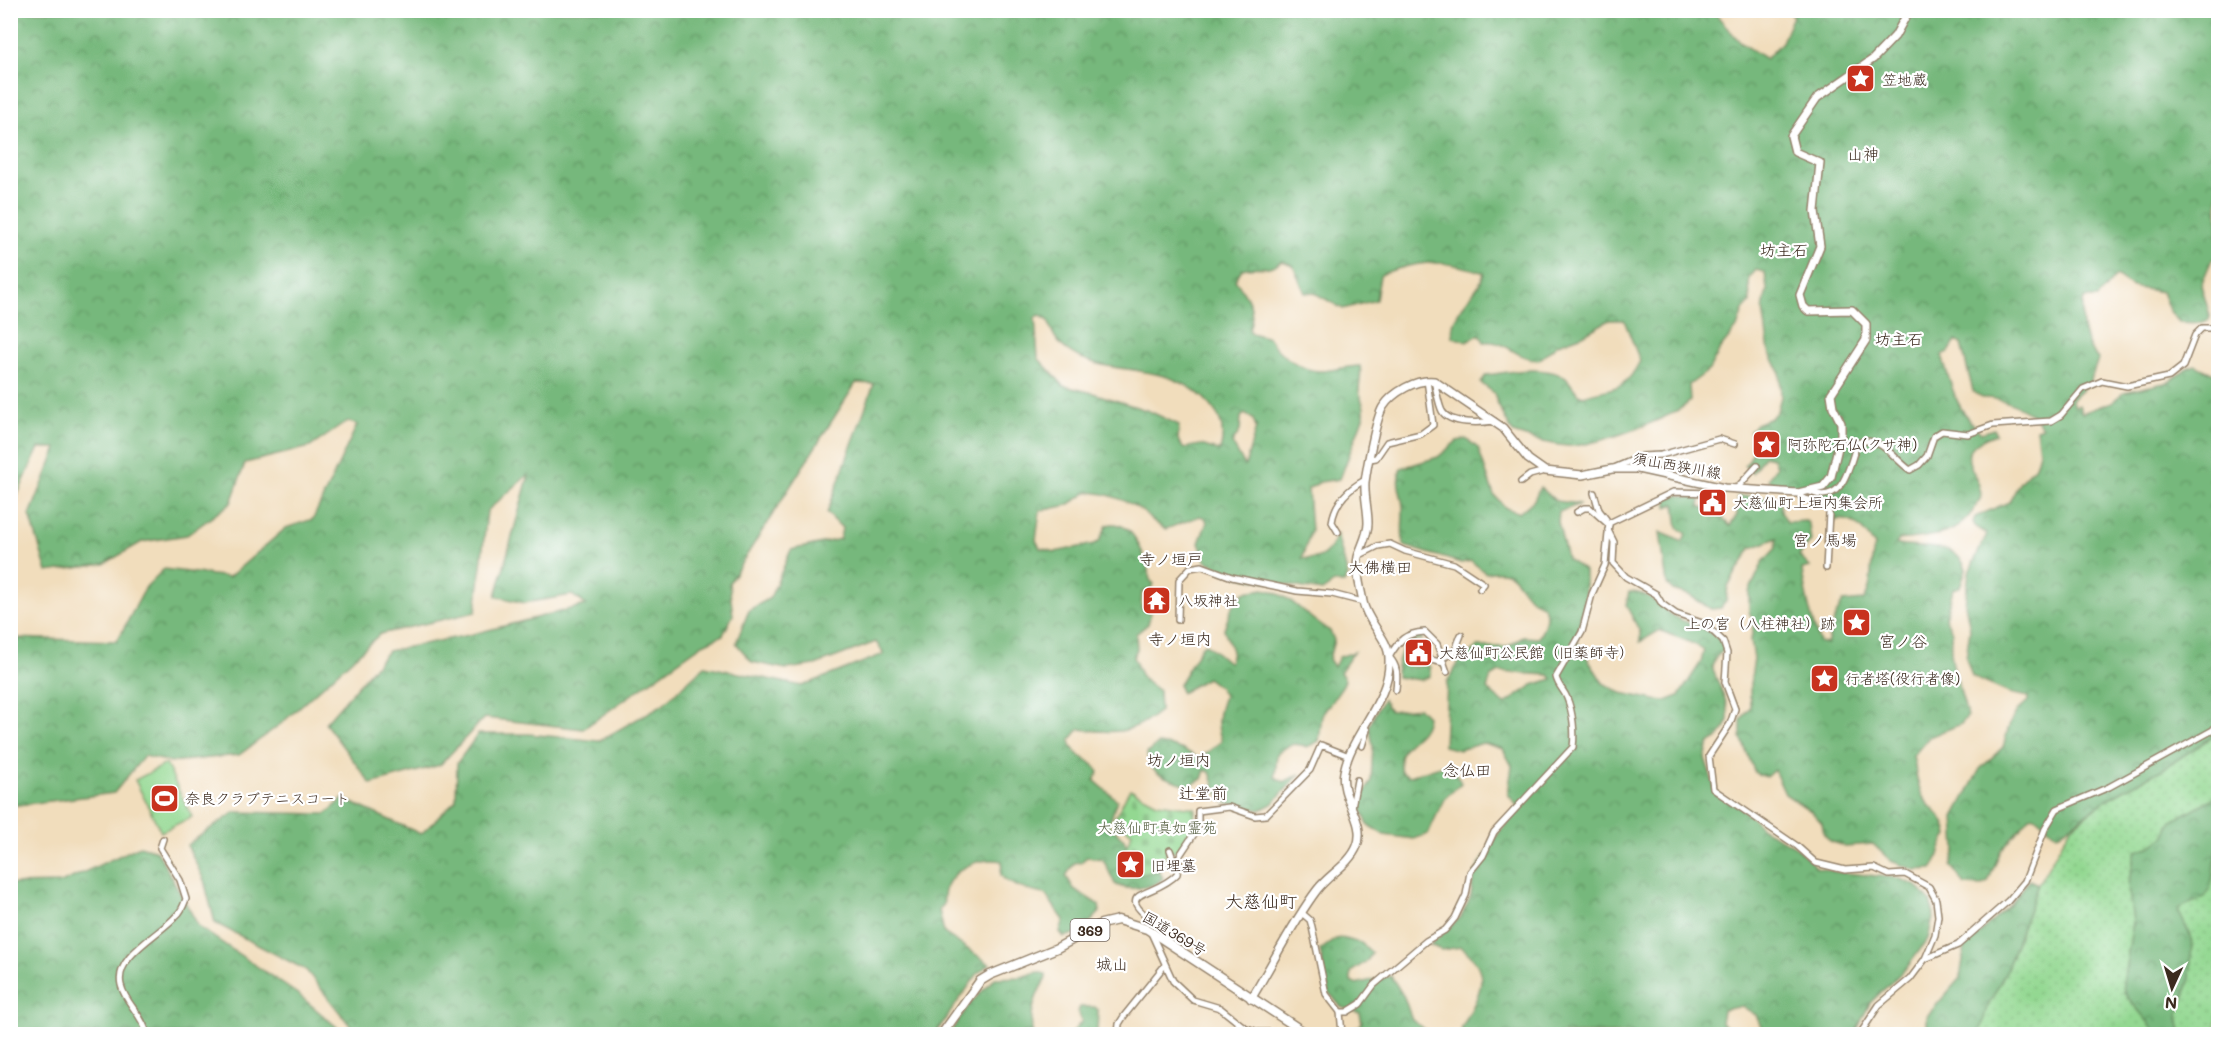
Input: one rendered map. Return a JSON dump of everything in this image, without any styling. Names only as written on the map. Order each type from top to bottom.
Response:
[{"type":"highway","name":"国道369号","points":[[942,1035],[980,981],[1057,948],[1101,924],[1118,920],[1147,929],[1306,1034]]},
{"type":"main road","points":[[1810,492],[1823,487],[1831,477],[1841,435],[1841,423],[1833,407],[1831,394],[1866,340],[1866,324],[1852,310],[1809,311],[1803,306],[1800,295],[1820,246],[1815,211],[1820,163],[1795,152],[1791,136],[1817,98],[1873,59],[1895,36],[1912,10]]},
{"type":"main road","points":[[1251,999],[1316,891],[1356,848],[1359,827],[1343,782],[1349,756],[1381,693],[1389,671],[1386,646],[1366,617],[1357,564],[1368,523],[1365,480],[1382,408],[1404,389],[1430,380],[1494,421],[1528,459],[1545,471]]},
{"type":"main road","name":"須山西狭川線","points":[[1545,471],[1582,475],[1612,469],[1638,470],[1724,488],[1798,494],[1810,492]]},
{"type":"street","points":[[1810,492],[1827,496],[1836,493],[1845,479],[1857,443],[1865,440],[1875,441],[1910,470],[1920,465],[1927,456],[1934,436],[1942,431],[1968,434],[1993,425],[2051,421],[2061,415],[2083,389],[2102,381],[2120,386],[2169,377],[2183,366],[2195,335],[2202,328],[2218,328]]},
{"type":"street","points":[[1430,380],[1446,415],[1462,421],[1494,421]]},
{"type":"street","points":[[1370,459],[1376,458],[1387,442],[1421,434],[1433,425],[1430,380]]},
{"type":"street","points":[[1612,469],[1642,456],[1661,455],[1719,439],[1735,444]]},
{"type":"street","points":[[1736,489],[1757,466]]},
{"type":"street","points":[[1521,482],[1530,475],[1545,471]]},
{"type":"street","points":[[1338,532],[1332,522],[1334,512],[1352,487],[1365,480]]},
{"type":"street","points":[[1609,526],[1673,492],[1714,493],[1724,488]]},
{"type":"street","points":[[1594,493],[1614,542],[1613,563],[1626,577],[1656,594],[1662,604],[1676,614],[1705,624],[1723,641],[1727,653],[1725,682],[1734,709],[1730,724],[1709,756],[1713,789],[1797,846],[1816,863],[1845,870],[1874,868],[1883,873],[1905,874],[1923,882],[1936,900],[1938,916],[1935,935],[1925,959],[1910,979],[1879,1005],[1860,1035]]},
{"type":"street","points":[[1798,494],[1802,498],[1825,505],[1829,513],[1826,568]]},
{"type":"street","points":[[1577,512],[1584,507],[1590,508],[1609,526]]},
{"type":"street","points":[[1340,1012],[1347,1012],[1360,1004],[1374,985],[1426,941],[1445,930],[1466,895],[1470,872],[1483,856],[1494,832],[1573,747],[1571,710],[1567,696],[1558,685],[1556,677],[1582,632],[1592,594],[1605,564],[1609,526]]},
{"type":"street","points":[[1358,556],[1378,546],[1390,544],[1405,551],[1454,564],[1484,584],[1480,589]]},
{"type":"street","points":[[1178,620],[1176,600],[1179,580],[1190,568],[1202,566],[1232,577],[1297,591],[1332,594],[1363,603]]},
{"type":"street","points":[[1396,690],[1398,674],[1395,663],[1389,657],[1399,640],[1411,633],[1425,632],[1437,644],[1447,672]]},
{"type":"street","points":[[1426,658],[1443,661],[1454,653],[1461,635]]},
{"type":"street","points":[[1925,959],[1958,945],[2008,900],[2025,881],[2045,829],[2057,809],[2136,774],[2213,730],[2218,723]]},
{"type":"street","points":[[1362,746],[1366,730],[1364,726]]},
{"type":"street","points":[[1165,940],[1168,932],[1142,914],[1136,905],[1137,898],[1144,891],[1172,880],[1177,874],[1180,855],[1198,828],[1198,811],[1229,807],[1255,816],[1266,815],[1310,770],[1321,746],[1349,756]]},
{"type":"street","points":[[1352,809],[1357,780]]},
{"type":"street","points":[[147,1035],[145,1026],[124,993],[120,973],[128,957],[179,914],[186,899],[180,880],[160,848],[163,839]]},
{"type":"street","points":[[1170,850],[1179,865]]},
{"type":"street","points":[[1303,914],[1310,920],[1326,994],[1340,1012],[1342,1035]]},
{"type":"street","points":[[1147,929],[1156,940],[1173,981],[1193,1000],[1220,1008],[1250,1035]]},
{"type":"street","points":[[1118,1035],[1119,1024],[1124,1016],[1165,965]]},
{"type":"street","points":[[1242,1026],[1258,1032],[1306,1034]]},
{"type":"street","points":[[1236,1035],[1242,1026]]},
{"type":"green space","points":[[1712,10],[1740,42],[1766,59],[1782,42],[1793,16],[1788,11],[2218,11],[2218,257],[2212,259],[2201,285],[2210,316],[2209,320],[2199,323],[2179,322],[2169,310],[2162,292],[2132,287],[2116,276],[2097,298],[2084,298],[2083,331],[2088,346],[2098,359],[2090,382],[2071,400],[2075,407],[2079,405],[2082,413],[2112,402],[2124,392],[2169,382],[2187,368],[2195,365],[2218,376],[2218,733],[2163,769],[2109,798],[2057,835],[2035,816],[2030,817],[2001,850],[1988,882],[1980,886],[1965,885],[1951,866],[1956,850],[1954,817],[1980,769],[2003,747],[2010,723],[2017,711],[2028,701],[2028,697],[2009,693],[1972,676],[1966,658],[1970,628],[1965,604],[1969,572],[1987,534],[1973,522],[1975,517],[2009,502],[2020,482],[2035,466],[2039,452],[2036,429],[2042,427],[2032,415],[2016,405],[1982,398],[1973,391],[1961,344],[1956,341],[1949,352],[1942,355],[1956,398],[1966,416],[1981,433],[1994,429],[1996,434],[1980,441],[1972,448],[1969,455],[1969,462],[1980,488],[1981,497],[1966,520],[1948,532],[1899,540],[1896,544],[1945,549],[1961,559],[1966,569],[1960,587],[1953,589],[1945,618],[1952,631],[1951,653],[1967,717],[1961,724],[1929,737],[1913,756],[1920,792],[1941,818],[1948,836],[1932,869],[1915,870],[1891,861],[1873,844],[1845,846],[1831,842],[1824,834],[1822,823],[1811,811],[1785,794],[1774,770],[1766,777],[1755,773],[1741,738],[1741,720],[1750,707],[1750,684],[1754,659],[1751,640],[1754,621],[1749,612],[1749,592],[1763,562],[1776,548],[1777,538],[1751,548],[1728,586],[1726,601],[1721,608],[1711,609],[1689,595],[1673,590],[1667,584],[1660,532],[1683,542],[1686,533],[1678,528],[1675,504],[1667,507],[1667,500],[1679,495],[1700,499],[1700,506],[1710,510],[1724,510],[1723,519],[1730,526],[1737,515],[1738,496],[1780,498],[1781,511],[1787,522],[1806,521],[1809,524],[1811,541],[1799,556],[1810,567],[1802,569],[1803,576],[1812,619],[1821,643],[1827,644],[1835,617],[1843,602],[1864,600],[1867,594],[1875,545],[1862,529],[1847,520],[1833,521],[1829,507],[1816,499],[1817,485],[1806,489],[1771,483],[1768,479],[1776,467],[1773,458],[1764,456],[1752,473],[1744,465],[1748,462],[1756,445],[1750,431],[1756,424],[1771,418],[1777,411],[1781,397],[1780,372],[1769,352],[1763,309],[1767,290],[1765,272],[1756,270],[1749,278],[1750,303],[1743,310],[1737,328],[1720,349],[1709,370],[1689,385],[1690,401],[1682,408],[1651,423],[1613,437],[1568,446],[1547,443],[1513,433],[1494,393],[1481,383],[1486,375],[1535,370],[1563,376],[1583,396],[1617,387],[1629,379],[1640,361],[1624,320],[1609,320],[1583,335],[1558,344],[1539,360],[1531,359],[1498,343],[1484,342],[1480,334],[1467,342],[1453,337],[1455,319],[1484,273],[1443,263],[1412,265],[1380,276],[1376,300],[1343,309],[1313,292],[1305,293],[1293,265],[1282,261],[1267,267],[1242,269],[1235,280],[1250,303],[1252,315],[1249,329],[1251,333],[1269,338],[1284,355],[1306,368],[1321,371],[1360,366],[1359,391],[1364,415],[1340,479],[1320,482],[1308,489],[1311,531],[1302,558],[1320,557],[1328,550],[1337,534],[1348,576],[1344,583],[1334,583],[1322,591],[1240,577],[1206,561],[1199,543],[1207,522],[1205,518],[1200,516],[1166,529],[1131,504],[1102,494],[1088,492],[1068,505],[1040,511],[1036,540],[1040,548],[1055,552],[1099,542],[1107,525],[1116,524],[1125,528],[1138,542],[1150,580],[1154,584],[1149,590],[1142,592],[1141,608],[1151,613],[1148,624],[1136,634],[1137,649],[1133,657],[1143,679],[1159,691],[1160,711],[1140,724],[1122,730],[1079,729],[1070,740],[1078,755],[1092,763],[1099,772],[1094,780],[1117,800],[1109,825],[1124,839],[1129,853],[1156,866],[1163,878],[1147,887],[1126,888],[1115,884],[1103,859],[1087,857],[1081,862],[1074,863],[1066,876],[1074,889],[1099,905],[1100,912],[1081,932],[1064,937],[1060,932],[1064,920],[1045,894],[1021,888],[1004,879],[1001,875],[1002,861],[981,861],[962,869],[948,884],[944,893],[944,904],[939,910],[944,933],[990,964],[978,973],[935,1034],[11,1034],[11,884],[61,883],[140,846],[157,851],[199,927],[299,995],[344,1033],[356,1033],[306,970],[215,923],[204,880],[187,845],[235,812],[326,814],[343,799],[421,834],[456,800],[457,763],[478,734],[529,734],[599,741],[662,705],[705,666],[802,686],[884,654],[876,642],[815,665],[786,669],[752,662],[736,643],[749,610],[770,598],[791,550],[840,539],[842,528],[827,513],[874,384],[856,383],[729,583],[733,615],[723,635],[703,644],[583,729],[484,718],[440,765],[371,784],[325,723],[388,651],[469,635],[586,605],[572,595],[524,603],[496,596],[529,474],[487,511],[476,612],[380,634],[282,723],[239,755],[171,762],[144,756],[114,793],[11,806],[11,638],[117,641],[146,587],[164,569],[229,577],[286,528],[313,519],[357,425],[348,421],[310,447],[245,463],[231,503],[187,535],[142,542],[104,564],[47,572],[30,515],[57,448],[39,448],[11,509],[11,11]],"holes":[[[1039,315],[1048,320],[1060,344],[1084,359],[1102,365],[1160,375],[1179,381],[1196,392],[1213,408],[1219,418],[1222,434],[1220,451],[1201,445],[1183,448],[1178,440],[1179,425],[1149,411],[1064,386],[1038,358],[1035,318]],[[1245,414],[1253,419],[1256,428],[1245,466],[1232,443],[1240,431],[1241,417]]]},
{"type":"green space","points":[[1466,439],[1478,448],[1494,495],[1506,508],[1519,513],[1534,500],[1540,487],[1556,501],[1580,504],[1559,512],[1558,522],[1567,559],[1585,571],[1585,596],[1576,640],[1603,683],[1621,693],[1666,701],[1679,696],[1701,662],[1704,650],[1660,630],[1640,642],[1640,632],[1626,605],[1629,592],[1647,596],[1670,614],[1708,631],[1720,641],[1725,649],[1715,658],[1712,667],[1724,698],[1728,718],[1726,727],[1720,736],[1709,744],[1705,758],[1717,795],[1742,809],[1766,831],[1795,846],[1816,867],[1836,872],[1898,878],[1917,886],[1930,901],[1934,914],[1928,939],[1908,966],[1870,1003],[1855,1034],[1764,1034],[1756,1015],[1742,1006],[1723,1010],[1721,1023],[1728,1028],[1723,1034],[1465,1034],[1461,1030],[1480,987],[1481,977],[1478,967],[1472,957],[1461,947],[1441,950],[1430,945],[1461,917],[1471,896],[1474,874],[1500,831],[1517,812],[1516,804],[1508,794],[1512,766],[1503,749],[1483,743],[1459,750],[1444,746],[1447,682],[1461,659],[1477,647],[1507,647],[1523,637],[1538,638],[1544,627],[1546,613],[1543,606],[1531,599],[1509,574],[1486,573],[1471,561],[1461,563],[1404,546],[1403,506],[1398,480],[1401,468],[1438,457],[1457,441]],"holes":[[[1499,672],[1549,675],[1552,679],[1533,685],[1505,704],[1487,689],[1491,677]]]},
{"type":"green space","points":[[1264,589],[1291,601],[1330,631],[1334,640],[1329,659],[1334,667],[1339,657],[1354,652],[1340,672],[1345,680],[1343,685],[1322,715],[1319,741],[1307,747],[1298,744],[1291,745],[1277,754],[1275,777],[1284,782],[1300,774],[1272,804],[1260,810],[1224,802],[1216,790],[1210,772],[1205,770],[1202,779],[1189,786],[1162,776],[1151,767],[1147,753],[1158,744],[1165,745],[1192,754],[1203,761],[1204,755],[1222,741],[1218,718],[1224,696],[1219,687],[1207,678],[1181,693],[1179,684],[1202,646],[1206,644],[1229,663],[1232,651],[1224,629],[1232,607],[1245,592]]},
{"type":"green space","points":[[1421,636],[1422,640],[1413,641],[1408,664],[1412,667],[1426,665],[1430,667],[1430,676],[1421,680],[1397,677],[1396,672],[1402,649],[1409,640]]},
{"type":"green space","points":[[1383,699],[1390,711],[1419,708],[1427,716],[1421,732],[1401,753],[1401,772],[1410,776],[1443,765],[1456,774],[1461,783],[1444,799],[1428,834],[1414,839],[1384,835],[1368,825],[1361,808],[1362,798],[1371,781],[1373,745],[1369,726]]},
{"type":"green space","points":[[2218,734],[2218,1018],[2214,1034],[1930,1034],[2006,971],[2038,884],[2071,827],[2109,798]]},
{"type":"green space","name":"奈良クラブテニスコート","points":[[166,764],[192,817],[161,832],[135,780]]},
{"type":"green space","name":"大慈仙町真如霊苑","points":[[1130,789],[1157,803],[1195,808],[1194,828],[1179,851],[1167,851],[1158,871],[1133,876],[1119,863],[1132,833],[1114,819]]},
{"type":"green space","points":[[2218,795],[2218,847],[2211,887],[2204,897],[2178,910],[2192,940],[2190,978],[2178,1015],[2181,1034],[2158,1034],[2124,993],[2123,983],[2133,922],[2128,884],[2136,851],[2152,846],[2164,837],[2172,821]]},
{"type":"green space","points":[[2029,880],[2038,884],[2006,971],[1986,1010],[1980,1034],[1959,1034],[1957,1029],[1932,1033],[1927,1025],[1927,1016],[1960,978],[1965,947],[2011,904]]},
{"type":"green space","points":[[1341,938],[1361,943],[1372,953],[1367,961],[1351,972],[1351,982],[1355,984],[1391,976],[1404,997],[1412,1020],[1431,1034],[1351,1034],[1362,1022],[1360,1013],[1341,1007],[1328,991],[1320,950]]},
{"type":"green space","points":[[1037,972],[1046,974],[1046,980],[1034,1004],[1033,1034],[949,1034],[970,1004],[995,978],[1021,977]]},
{"type":"green space","points":[[1080,1007],[1095,1007],[1098,1010],[1097,1034],[1071,1034],[1082,1021],[1078,1012]]},
{"type":"place","name":"笠地蔵","points":[[1861,79]]},
{"type":"place","name":"阿弥陀石仏(クサ神)","points":[[1766,444]]},
{"type":"place","name":"大慈仙町上垣内集会所","points":[[1712,502]]},
{"type":"place","name":"八坂神社","points":[[1157,600]]},
{"type":"place","name":"上の宮（八柱神社）跡","points":[[1856,623]]},
{"type":"place","name":"大慈仙町公民館（旧薬師寺）","points":[[1418,652]]},
{"type":"place","name":"行者塔(役行者像)","points":[[1824,678]]},
{"type":"place","name":"奈良クラブテニスコート","points":[[164,798]]},
{"type":"place","name":"旧埋墓","points":[[1130,865]]},
{"type":"district","name":"山神","points":[[1863,153]]},
{"type":"district","name":"坊主石","points":[[1784,249]]},
{"type":"district","name":"坊主石","points":[[1899,338]]},
{"type":"district","name":"宮ノ馬場","points":[[1825,539]]},
{"type":"district","name":"寺ノ垣戸","points":[[1171,558]]},
{"type":"district","name":"大佛横田","points":[[1380,566]]},
{"type":"district","name":"寺ノ垣内","points":[[1180,638]]},
{"type":"district","name":"宮ノ谷","points":[[1903,640]]},
{"type":"district","name":"坊ノ垣内","points":[[1179,759]]},
{"type":"district","name":"念仏田","points":[[1467,769]]},
{"type":"district","name":"辻堂前","points":[[1203,792]]},
{"type":"district","name":"大慈仙町","points":[[1261,901]]},
{"type":"district","name":"城山","points":[[1112,963]]}]
